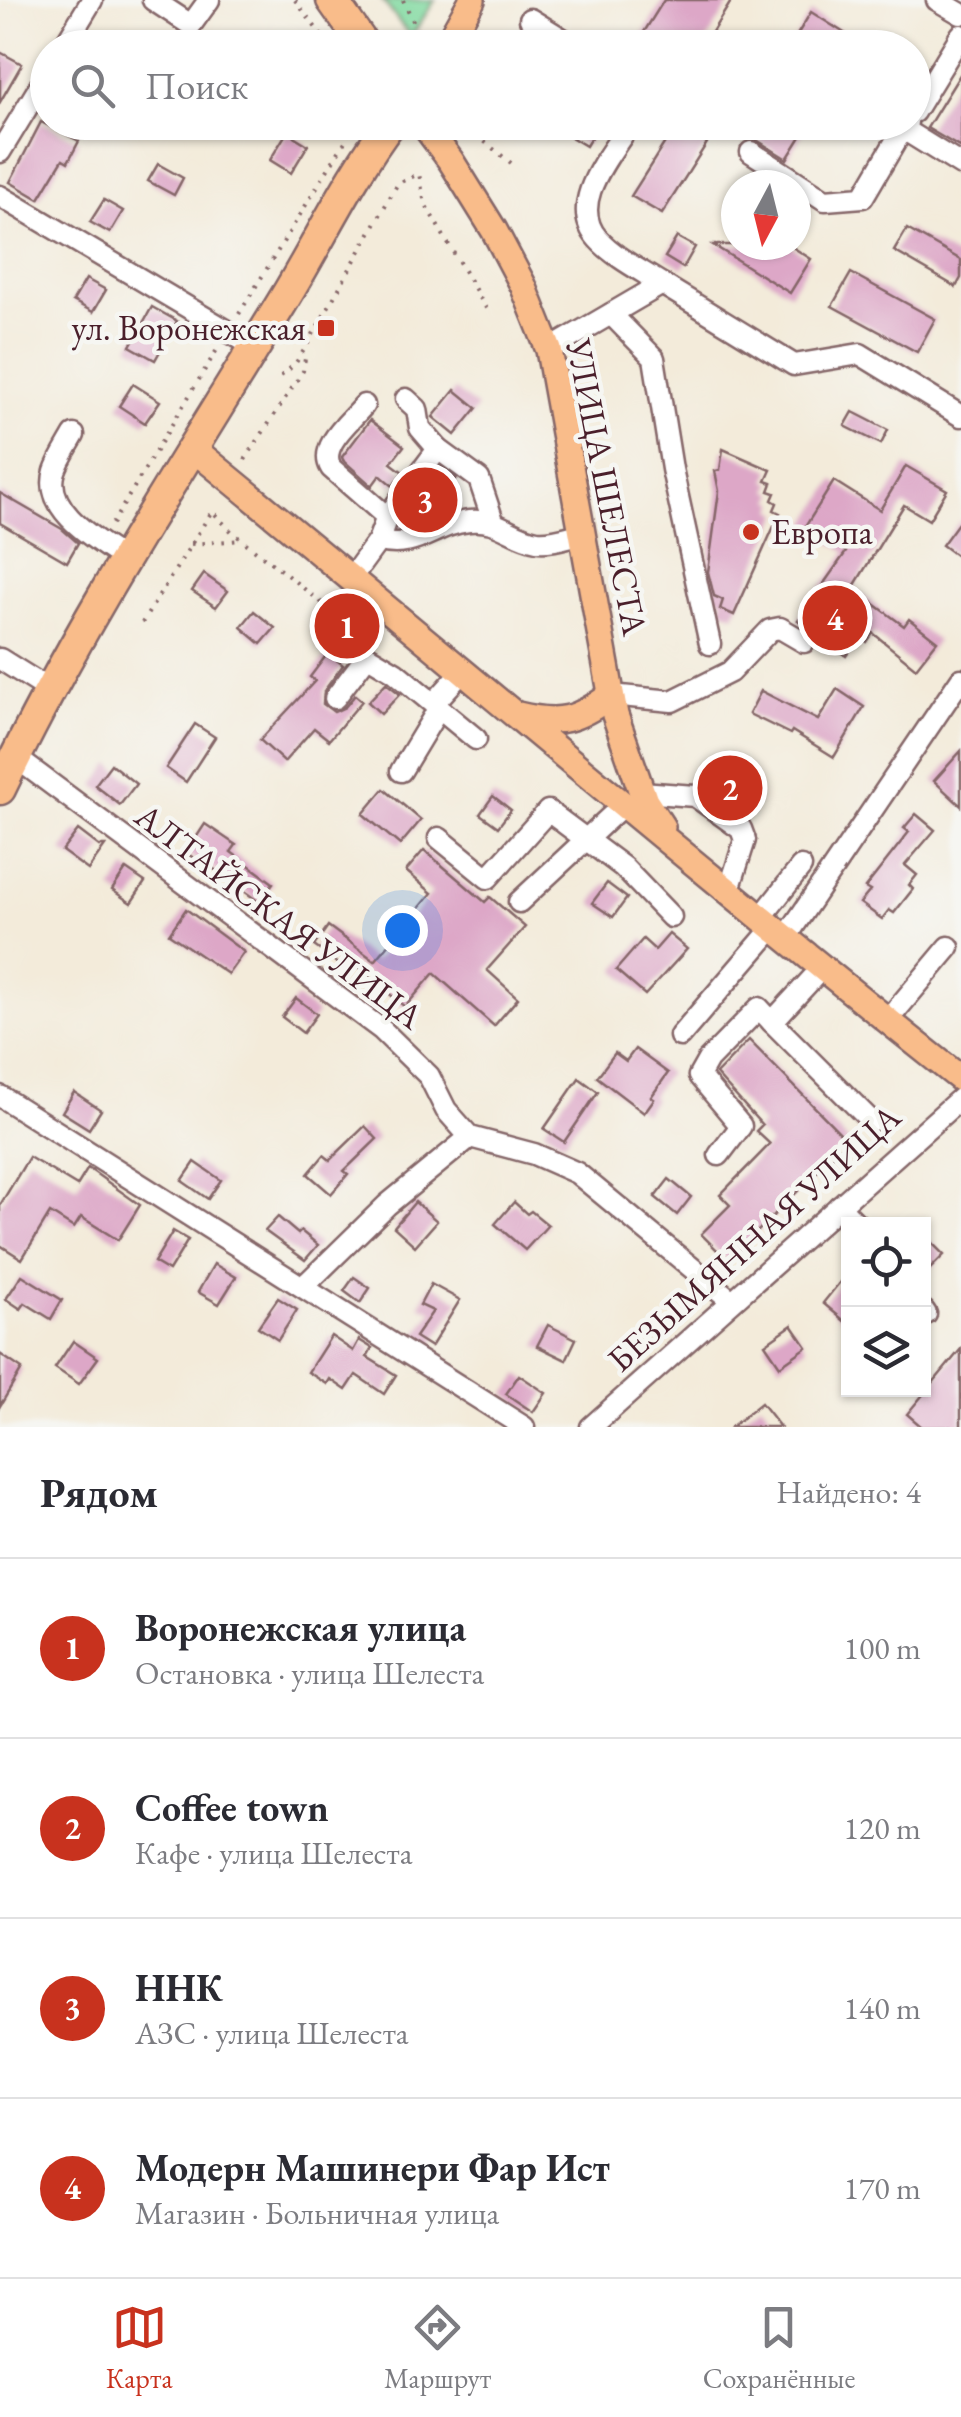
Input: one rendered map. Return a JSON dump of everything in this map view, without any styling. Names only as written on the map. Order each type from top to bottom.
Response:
[{"type":"highway","points":[[332,0],[353,30]]},
{"type":"highway","points":[[0,788],[190,447],[378,140]]},
{"type":"main road","points":[[455,30],[472,0]]},
{"type":"main road","name":"УЛИЦА ШЕЛЕСТА","points":[[435,140],[494,230],[523,285],[549,350],[632,799]]},
{"type":"main road","points":[[190,447],[518,715],[632,799],[701,872],[961,1080]]},
{"type":"main road","points":[[518,715],[564,721],[583,714],[611,695]]},
{"type":"street","points":[[74,30],[92,0]]},
{"type":"street","points":[[153,0],[191,25],[210,0]]},
{"type":"street","points":[[938,0],[961,14]]},
{"type":"street","points":[[530,20],[547,30]]},
{"type":"street","points":[[931,84],[961,35]]},
{"type":"street","points":[[0,152],[30,103]]},
{"type":"street","points":[[620,140],[588,194],[585,216],[598,240],[794,365],[860,354],[961,416]]},
{"type":"street","points":[[751,152],[825,200],[863,196],[897,140]]},
{"type":"street","points":[[931,140],[961,165]]},
{"type":"street","points":[[0,196],[252,346]]},
{"type":"street","points":[[549,350],[662,284]]},
{"type":"street","points":[[611,314],[654,358],[672,470],[710,644]]},
{"type":"street","points":[[406,399],[417,409],[420,428],[438,448],[479,479],[493,521]]},
{"type":"street","points":[[364,405],[327,449],[326,460],[388,517]]},
{"type":"street","points":[[74,435],[53,480],[64,512],[77,526],[126,560]]},
{"type":"street","points":[[350,578],[438,448]]},
{"type":"street","points":[[378,541],[402,545],[451,525],[493,521],[536,541],[584,533]]},
{"type":"street","points":[[611,695],[672,701],[730,672],[770,630],[780,628],[804,642]]},
{"type":"street","points":[[335,698],[361,646],[476,739]]},
{"type":"street","points":[[0,659],[51,692]]},
{"type":"street","points":[[400,771],[436,706],[464,670]]},
{"type":"street","points":[[680,1036],[772,929],[961,679]]},
{"type":"street","name":"АЛТАЙСКАЯ УЛИЦА","points":[[15,757],[382,1030],[429,1076],[446,1110],[470,1137]]},
{"type":"street","points":[[519,902],[632,799],[695,796],[741,829],[744,840],[728,893]]},
{"type":"street","points":[[440,838],[488,878],[548,811],[624,867],[672,917]]},
{"type":"street","points":[[772,929],[801,867]]},
{"type":"street","points":[[887,1021],[949,947]]},
{"type":"street","points":[[772,1022],[822,969]]},
{"type":"street","points":[[718,1155],[740,1126],[699,1076],[708,1060],[759,1008],[871,1121]]},
{"type":"street","points":[[0,1096],[524,1427]]},
{"type":"street","name":"БЕЗЫМЯННАЯ УЛИЦА","points":[[591,1427],[961,1098]]},
{"type":"street","points":[[304,1286],[387,1206],[470,1137],[545,1158],[577,1173],[732,1301]]},
{"type":"street","points":[[840,1206],[850,1217]]},
{"type":"path","points":[[295,0],[318,30]]},
{"type":"path","points":[[403,0],[417,29]]},
{"type":"path","points":[[482,140],[516,167]]},
{"type":"path","points":[[281,376],[306,347],[398,183],[419,174],[425,204],[490,315]]},
{"type":"path","points":[[232,480],[303,371],[306,347]]},
{"type":"path","points":[[142,623],[212,511],[361,646]]},
{"type":"path","points":[[191,544],[242,540]]},
{"type":"green space","points":[[382,0],[435,0],[416,30],[406,30]]},
{"type":"building","points":[[664,0],[732,0],[713,30],[645,30]]},
{"type":"building","points":[[811,12],[840,30],[800,30]]},
{"type":"building","points":[[0,52],[22,64],[0,102]]},
{"type":"building","points":[[961,73],[961,148],[931,130],[931,122]]},
{"type":"building","points":[[32,140],[79,141],[39,199],[10,182]]},
{"type":"building","points":[[282,140],[300,140],[308,145],[291,173],[270,160]]},
{"type":"building","points":[[666,140],[707,143],[662,214],[631,196]]},
{"type":"building","points":[[757,140],[799,140],[787,159]]},
{"type":"building","points":[[158,164],[183,178],[174,195],[148,181]]},
{"type":"building","points":[[104,200],[123,211],[110,233],[90,222]]},
{"type":"building","points":[[907,229],[961,260],[961,278],[956,287],[894,251]]},
{"type":"building","points":[[677,237],[695,247],[683,268],[665,257]]},
{"type":"building","points":[[737,260],[810,260],[790,293]]},
{"type":"building","points":[[851,273],[935,319],[917,352],[832,306]]},
{"type":"building","points":[[86,279],[106,290],[93,312],[73,301]]},
{"type":"building","points":[[152,307],[177,321],[155,360],[130,346]]},
{"type":"building","points":[[133,384],[160,401],[145,423],[119,406]]},
{"type":"building","points":[[455,390],[477,408],[455,435],[433,417]]},
{"type":"building","points":[[853,412],[888,430],[881,444],[845,426]]},
{"type":"building","points":[[370,420],[404,446],[391,463],[403,472],[393,486],[380,475],[372,486],[343,460]]},
{"type":"building","name":"Европа","points":[[723,449],[771,470],[766,481],[772,483],[769,491],[775,493],[774,510],[780,513],[734,615],[720,609],[723,600],[714,596],[708,572],[719,491],[715,471],[720,470]]},
{"type":"building","points":[[906,466],[947,490],[929,520],[904,505],[853,588],[904,626],[909,619],[937,641],[916,668],[873,633],[867,642],[860,636],[846,656],[829,644],[826,648],[818,642],[815,633],[798,620],[846,552],[805,527],[834,481],[880,510]]},
{"type":"building","points":[[441,468],[456,479],[424,521],[400,529],[399,524]]},
{"type":"building","points":[[0,493],[62,529],[78,543],[67,562],[0,523]]},
{"type":"building","points":[[961,519],[961,559],[942,545]]},
{"type":"building","points":[[204,574],[228,591],[216,607],[192,591]]},
{"type":"building","points":[[254,611],[275,628],[261,644],[241,627]]},
{"type":"building","points":[[328,653],[343,665],[324,691],[323,704],[334,712],[345,707],[355,695],[362,701],[329,740],[314,728],[284,762],[260,740],[315,681],[310,677]]},
{"type":"building","points":[[386,683],[400,694],[381,714],[368,702]]},
{"type":"building","points":[[837,689],[864,707],[834,757],[792,731],[790,734],[749,714],[761,691],[818,720]]},
{"type":"building","points":[[195,724],[215,737],[186,782],[166,768]]},
{"type":"building","points":[[961,751],[961,806],[934,781]]},
{"type":"building","points":[[111,764],[136,784],[120,805],[95,785]]},
{"type":"building","points":[[384,789],[421,820],[400,845],[363,814]]},
{"type":"building","points":[[493,796],[511,810],[498,827],[480,814]]},
{"type":"building","points":[[916,814],[935,830],[905,865],[917,875],[909,885],[913,889],[894,913],[889,910],[882,919],[860,903],[870,891],[865,888],[909,832],[904,828]]},
{"type":"building","points":[[205,824],[236,845],[231,852],[273,883],[259,902],[186,853]]},
{"type":"building","points":[[78,830],[99,846],[105,846],[88,870],[62,851]]},
{"type":"building","points":[[424,850],[485,902],[490,897],[525,927],[487,970],[518,998],[494,1026],[434,973],[405,1007],[352,962],[347,970],[314,946],[328,926],[375,961],[432,893],[406,871]]},
{"type":"building","points":[[126,869],[145,882],[131,903],[112,890]]},
{"type":"building","points":[[607,883],[627,898],[613,917],[592,903]]},
{"type":"building","points":[[186,909],[244,952],[228,974],[169,934]]},
{"type":"building","points":[[669,934],[687,949],[645,995],[616,970],[643,939],[655,950]]},
{"type":"building","points":[[296,998],[317,1014],[303,1033],[282,1017]]},
{"type":"building","points":[[749,1040],[848,1141],[728,1261],[701,1234],[730,1205],[720,1195],[770,1144],[756,1131],[762,1125],[716,1074]]},
{"type":"building","points":[[635,1049],[668,1073],[644,1113],[597,1077],[615,1053],[626,1061]]},
{"type":"building","points":[[579,1078],[598,1092],[564,1142],[544,1129]]},
{"type":"building","points":[[74,1092],[101,1110],[89,1129],[62,1112]]},
{"type":"building","points":[[365,1126],[377,1139],[344,1171],[348,1174],[331,1194],[308,1174],[324,1155],[330,1160]]},
{"type":"building","points":[[29,1157],[77,1186],[88,1168],[140,1205],[118,1240],[81,1217],[74,1228],[50,1213],[22,1259],[0,1245],[0,1205]]},
{"type":"building","points":[[195,1162],[221,1180],[208,1199],[182,1181]]},
{"type":"building","points":[[669,1179],[691,1197],[677,1215],[655,1197]]},
{"type":"building","points":[[415,1202],[437,1221],[415,1246],[394,1227]]},
{"type":"building","points":[[514,1202],[548,1225],[525,1250],[495,1224]]},
{"type":"building","points":[[278,1217],[318,1245],[305,1260],[265,1231]]},
{"type":"building","points":[[173,1231],[188,1240],[169,1271],[154,1262]]},
{"type":"building","points":[[931,1242],[944,1255],[931,1268]]},
{"type":"building","points":[[214,1264],[236,1277],[219,1304],[198,1292]]},
{"type":"building","points":[[22,1275],[62,1300],[51,1319],[25,1303],[21,1309],[6,1299]]},
{"type":"building","points":[[354,1277],[370,1288],[360,1303],[344,1291]]},
{"type":"building","points":[[841,1281],[841,1318],[823,1303]]},
{"type":"building","points":[[431,1284],[460,1300],[431,1347],[415,1337],[433,1311],[420,1305]]},
{"type":"building","points":[[278,1298],[297,1310],[278,1340],[258,1327]]},
{"type":"building","points":[[548,1325],[576,1339],[566,1360],[537,1346]]},
{"type":"building","points":[[792,1325],[807,1347],[780,1366],[765,1344]]},
{"type":"building","points":[[331,1336],[353,1351],[359,1340],[372,1348],[367,1357],[396,1375],[384,1394],[356,1375],[346,1390],[330,1379],[327,1384],[308,1372]]},
{"type":"building","points":[[73,1341],[98,1358],[79,1384],[55,1368]]},
{"type":"building","points":[[961,1349],[961,1427],[922,1427],[907,1414],[921,1397],[931,1397],[931,1385]]},
{"type":"building","points":[[0,1354],[22,1369],[0,1406]]},
{"type":"building","points":[[519,1375],[546,1393],[533,1412],[506,1394]]},
{"type":"building","points":[[761,1403],[780,1427],[731,1427]]},
{"type":"place","name":"ул. Воронежская","points":[[326,328]]},
{"type":"place","name":"ННК","points":[[425,500]]},
{"type":"place","name":"Европа","points":[[751,532]]},
{"type":"place","name":"Модерн Машинери Фар Ист","points":[[835,618]]},
{"type":"place","name":"Воронежская улица","points":[[347,626]]},
{"type":"place","name":"Coffee town","points":[[730,788]]}]
